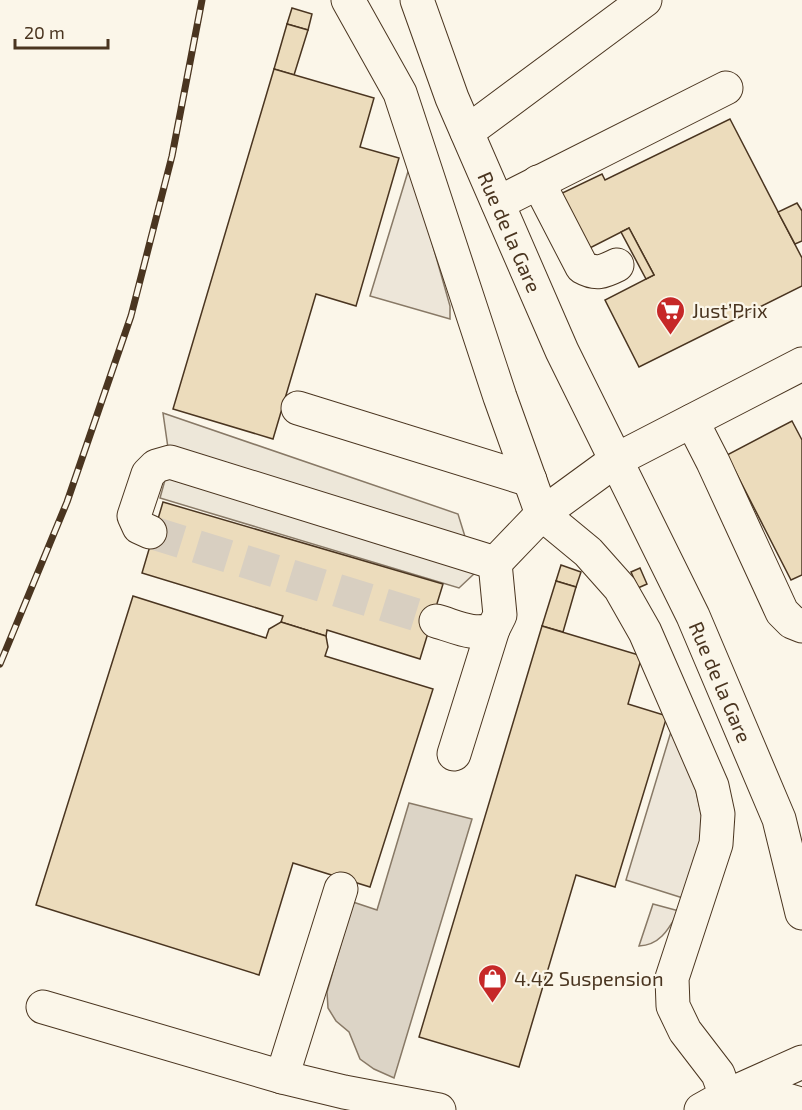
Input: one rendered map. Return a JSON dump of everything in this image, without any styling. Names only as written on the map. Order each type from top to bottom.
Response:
[{"type":"main road","points":[[348,0],[400,93],[500,397],[542,514],[588,552],[620,588],[645,632],[712,786],[718,814],[716,844],[672,978],[673,1006],[685,1031],[718,1074],[713,1103]]},
{"type":"main road","name":"Rue de la Gare","points":[[417,0],[452,98],[562,351],[693,616],[779,819],[802,913]]},
{"type":"main road","points":[[467,132],[645,0]]},
{"type":"main road","points":[[498,203],[726,88]]},
{"type":"main road","points":[[538,182],[582,267],[591,272],[602,272],[617,265]]},
{"type":"main road","points":[[454,754],[493,629],[500,615],[495,563],[542,514],[616,460],[802,364]]},
{"type":"main road","points":[[298,408],[530,480]]},
{"type":"main road","points":[[692,421],[782,612],[792,622],[802,626]]},
{"type":"main road","points":[[150,532],[139,527],[134,516],[148,474],[156,466],[170,462],[495,563]]},
{"type":"main road","points":[[436,621],[472,632],[483,633],[493,629]]},
{"type":"main road","points":[[282,1077],[341,889]]},
{"type":"main road","points":[[43,1007],[282,1077],[344,1092],[439,1110]]},
{"type":"main road","points":[[713,1103],[802,1062]]},
{"type":"main road","points":[[713,1103],[766,1097],[791,1100],[802,1105]]},
{"type":"shaded area","points":[[410,165],[450,306],[450,319],[370,296]]},
{"type":"shaded area","points":[[163,413],[458,514],[476,572],[459,588],[160,498],[170,462]]},
{"type":"shaded area","points":[[673,725],[692,773],[704,826],[686,899],[626,880]]},
{"type":"shaded area","points":[[409,803],[472,819],[394,1078],[374,1069],[360,1059],[349,1032],[336,1021],[328,1008],[327,992],[353,902],[377,910]]},
{"type":"shaded area","points":[[653,904],[679,911],[664,935],[647,945],[639,946]]},
{"type":"building","points":[[292,8],[312,14],[308,30],[287,24]]},
{"type":"building","points":[[287,24],[308,30],[294,75],[274,69]]},
{"type":"building","points":[[274,69],[374,98],[360,147],[399,158],[356,306],[316,294],[273,439],[173,409]]},
{"type":"building","points":[[730,119],[802,258],[802,286],[639,367],[605,300],[654,275],[629,228],[584,251],[556,196],[602,174],[605,180]]},
{"type":"building","points":[[797,203],[802,211],[802,241],[795,244],[778,212]]},
{"type":"building","points":[[629,228],[654,275],[646,279],[621,232]]},
{"type":"building","points":[[792,421],[802,440],[802,575],[791,580],[727,455]]},
{"type":"building","points":[[163,502],[443,584],[420,659],[327,630],[326,636],[281,622],[283,616],[142,573]]},
{"type":"building","points":[[561,565],[581,572],[576,587],[556,581]]},
{"type":"building","points":[[640,568],[647,584],[638,588],[631,572]]},
{"type":"building","points":[[556,581],[576,587],[563,632],[542,626]]},
{"type":"building","points":[[133,596],[266,638],[269,629],[281,622],[326,636],[328,647],[325,656],[433,689],[370,887],[293,863],[259,975],[36,905]]},
{"type":"building","points":[[542,626],[642,656],[628,704],[667,716],[615,887],[576,875],[519,1067],[419,1037]]},
{"type":"tunnel","points":[[150,532],[436,621]]},
{"type":"railway","points":[[0,664],[67,502],[131,316],[172,156],[202,0]]},
{"type":"place","name":"Just’Prix","points":[[671,336]]},
{"type":"place","name":"4.42 Suspension","points":[[493,1004]]}]
